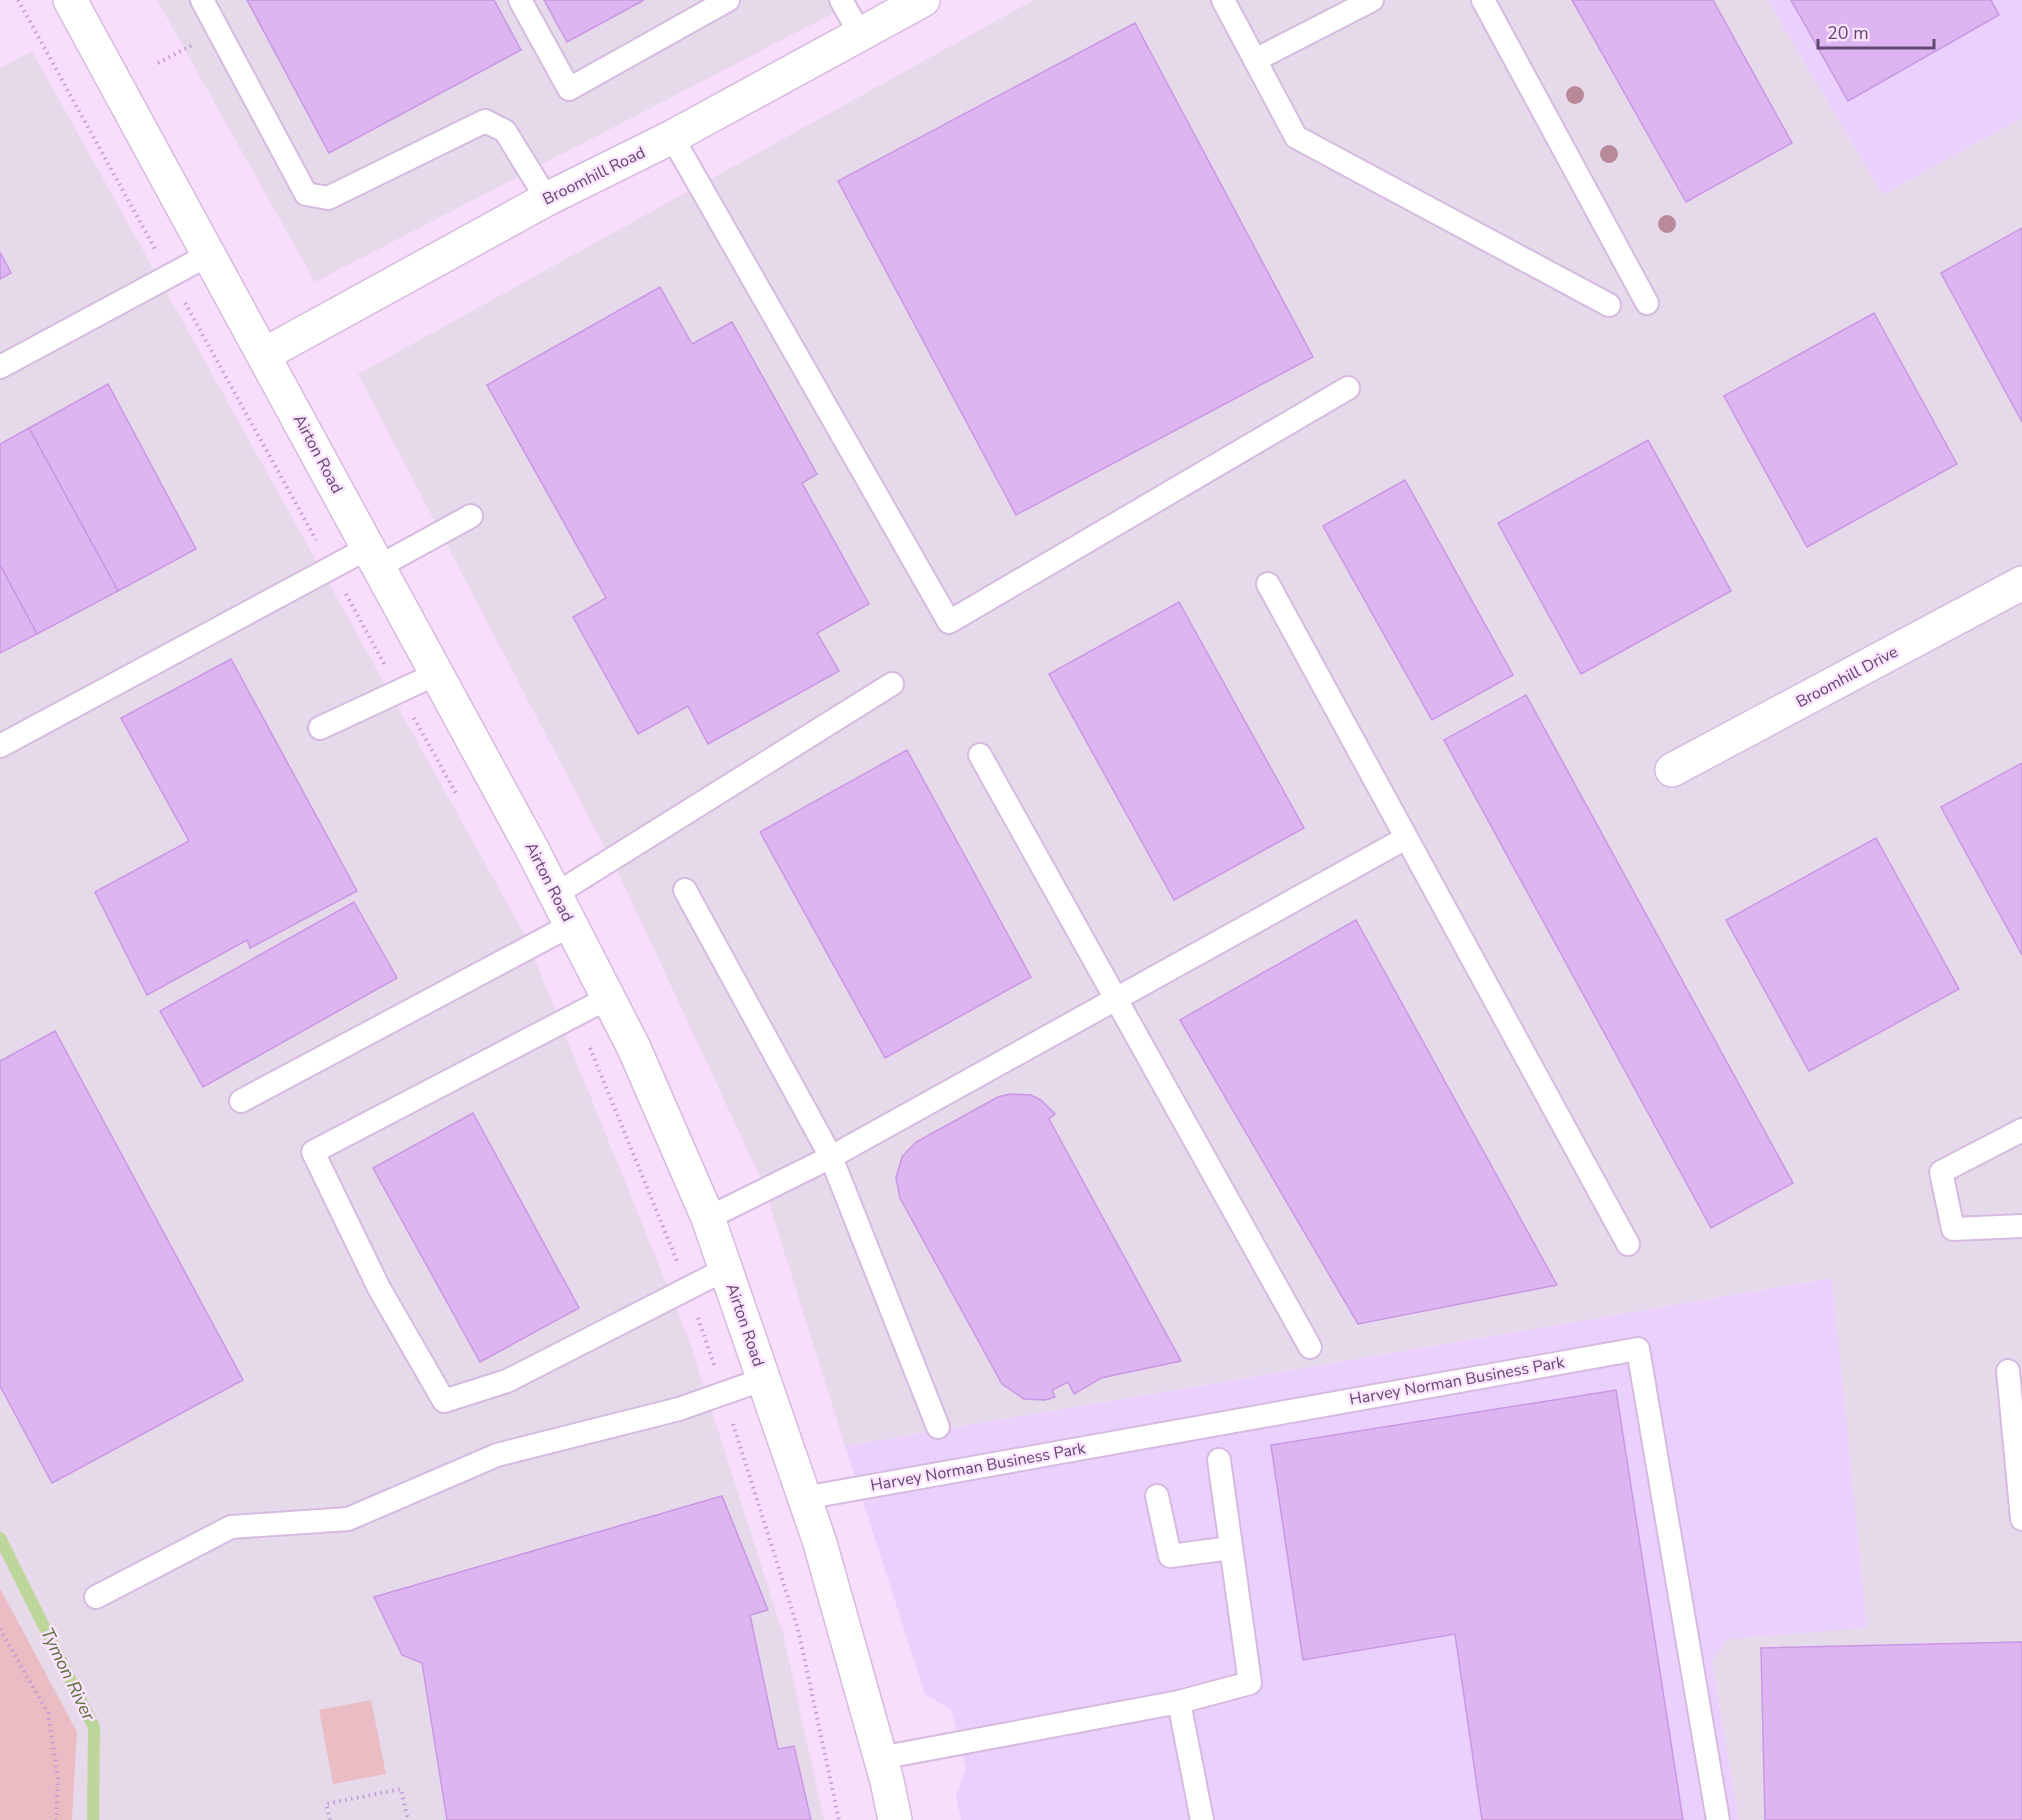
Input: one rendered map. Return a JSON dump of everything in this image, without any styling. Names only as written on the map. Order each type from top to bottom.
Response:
[{"type":"street","name":"Airton Road","points":[[70,0],[265,354],[556,894],[634,1048],[708,1218],[820,1543],[895,1820]]},
{"type":"street","name":"Broomhill Road","points":[[265,354],[547,199],[672,137],[923,0]]},
{"type":"street","name":"Broomhill Drive","points":[[1672,770],[2022,583]]},
{"type":"lane","points":[[202,0],[306,194],[328,198],[484,122],[505,131],[547,199]]},
{"type":"lane","points":[[520,0],[569,89],[728,0]]},
{"type":"lane","points":[[841,0],[860,34]]},
{"type":"lane","points":[[1223,0],[1296,137],[1609,305]]},
{"type":"lane","points":[[1255,60],[1372,0]]},
{"type":"lane","points":[[1483,0],[1647,303]]},
{"type":"lane","points":[[672,137],[949,622],[1348,388]]},
{"type":"lane","points":[[0,367],[210,254]]},
{"type":"lane","points":[[0,746],[332,568],[373,558],[471,516]]},
{"type":"lane","points":[[1268,584],[1628,1244]]},
{"type":"lane","points":[[320,728],[436,674]]},
{"type":"lane","points":[[556,894],[892,684]]},
{"type":"lane","points":[[980,754],[1114,999],[1310,1347]]},
{"type":"lane","points":[[708,1218],[831,1157],[1406,838]]},
{"type":"lane","points":[[685,890],[831,1157],[938,1427]]},
{"type":"lane","points":[[241,1101],[571,926]]},
{"type":"lane","points":[[608,998],[313,1152],[379,1288],[444,1401],[507,1381],[726,1269]]},
{"type":"lane","points":[[2022,1130],[1941,1172],[1953,1229],[2022,1226]]},
{"type":"lane","name":"Harvey Norman Business Park","points":[[804,1498],[1638,1349],[1718,1820]]},
{"type":"lane","points":[[2008,1371],[2022,1520]]},
{"type":"lane","points":[[96,1597],[231,1527],[348,1519],[497,1455],[679,1409],[764,1379]]},
{"type":"lane","points":[[880,1758],[1179,1702],[1250,1683],[1219,1460]]},
{"type":"lane","points":[[1157,1496],[1170,1556],[1231,1548]]},
{"type":"lane","points":[[1179,1702],[1202,1820]]},
{"type":"path","points":[[18,0],[458,796]]},
{"type":"path","points":[[576,1014],[688,1288],[723,1393],[798,1629],[839,1820]]},
{"type":"path","points":[[0,1629],[48,1713],[58,1778],[56,1820]]},
{"type":"path","points":[[330,1820],[326,1804],[401,1788],[408,1820]]},
{"type":"shaded area","points":[[157,0],[859,0],[315,282]]},
{"type":"shaded area","points":[[1034,0],[1767,0],[1883,195],[2022,118],[2022,1820],[1739,1820],[1712,1662],[1728,1639],[1867,1628],[1832,1278],[845,1446],[762,1181],[623,883],[358,374]]},
{"type":"shaded area","points":[[1767,0],[2022,0],[2022,118],[1883,195]]},
{"type":"shaded area","points":[[32,51],[525,935],[688,1337],[783,1633],[824,1820],[72,1820],[77,1732],[0,1588],[0,68]]},
{"type":"shaded area","points":[[1833,1278],[1867,1629],[1728,1639],[1712,1662],[1739,1820],[961,1820],[956,1796],[966,1768],[951,1710],[925,1694],[845,1446]]},
{"type":"shaded area","points":[[0,1588],[77,1732],[72,1820],[0,1820]]},
{"type":"shaded area","points":[[371,1700],[386,1774],[333,1784],[319,1710]]},
{"type":"building","points":[[247,0],[494,0],[521,50],[329,153]]},
{"type":"building","points":[[544,0],[644,0],[567,42]]},
{"type":"building","points":[[1572,0],[1713,0],[1792,143],[1686,202]]},
{"type":"building","points":[[1791,0],[1991,0],[1999,15],[1848,101]]},
{"type":"building","points":[[1135,23],[1313,357],[1016,515],[838,181]]},
{"type":"building","points":[[2022,228],[2022,422],[1941,273]]},
{"type":"building","points":[[0,252],[11,273],[0,279]]},
{"type":"building","points":[[660,287],[692,344],[732,322],[817,474],[802,483],[869,604],[817,633],[839,671],[708,744],[688,706],[638,734],[573,617],[606,598],[487,385]]},
{"type":"building","points":[[1874,313],[1957,464],[1807,547],[1724,396]]},
{"type":"building","points":[[108,384],[196,549],[118,591],[29,428]]},
{"type":"building","points":[[29,428],[118,591],[37,634],[0,565],[0,444]]},
{"type":"building","points":[[1648,440],[1731,591],[1581,674],[1498,523]]},
{"type":"building","points":[[1405,480],[1513,675],[1432,720],[1323,526]]},
{"type":"building","points":[[0,565],[37,634],[0,653]]},
{"type":"building","points":[[1179,602],[1304,828],[1174,900],[1049,674]]},
{"type":"building","points":[[231,659],[357,891],[250,948],[247,940],[147,995],[95,892],[189,841],[121,718]]},
{"type":"building","points":[[1526,695],[1793,1183],[1711,1228],[1444,740]]},
{"type":"building","points":[[907,750],[1031,977],[885,1058],[760,832]]},
{"type":"building","points":[[2022,763],[2022,955],[1941,807]]},
{"type":"building","points":[[1876,838],[1959,989],[1809,1071],[1726,920]]},
{"type":"building","points":[[354,902],[397,978],[203,1087],[160,1011]]},
{"type":"building","points":[[1356,920],[1557,1285],[1358,1324],[1180,1020]]},
{"type":"building","points":[[55,1031],[243,1380],[52,1483],[0,1386],[0,1061]]},
{"type":"building","points":[[1010,1094],[1031,1095],[1041,1100],[1055,1114],[1049,1119],[1181,1361],[1101,1378],[1074,1394],[1068,1382],[1052,1390],[1055,1397],[1045,1400],[1024,1399],[1002,1384],[900,1198],[896,1178],[902,1157],[916,1142],[998,1097]]},
{"type":"building","points":[[473,1113],[579,1308],[480,1362],[373,1168]]},
{"type":"building","points":[[1616,1390],[1683,1820],[1482,1820],[1455,1634],[1303,1660],[1271,1445]]},
{"type":"building","points":[[722,1496],[768,1610],[750,1615],[778,1749],[794,1746],[811,1820],[447,1820],[422,1663],[402,1655],[374,1597]]},
{"type":"building","points":[[2022,1642],[2022,1820],[1765,1820],[1761,1648]]},
{"type":"waterway","name":"Tymon River","points":[[0,1538],[94,1727],[93,1820]]}]
